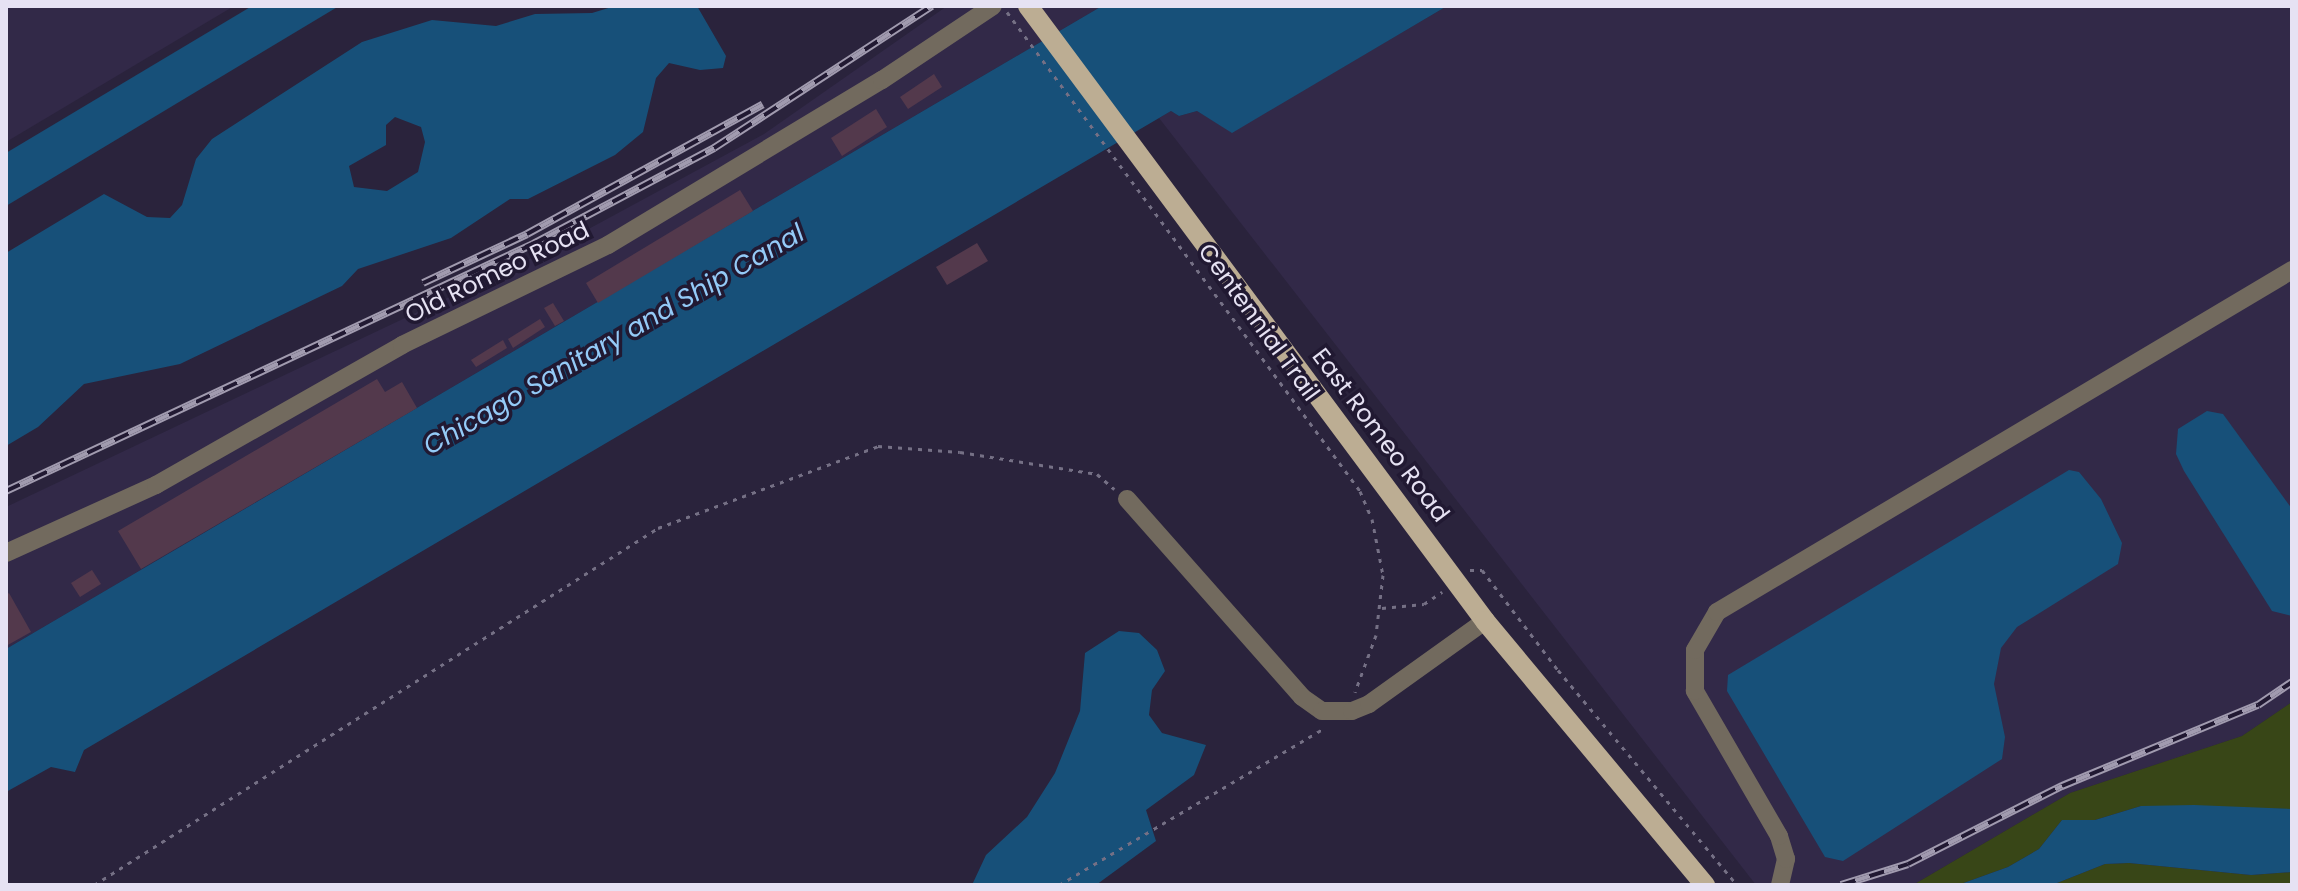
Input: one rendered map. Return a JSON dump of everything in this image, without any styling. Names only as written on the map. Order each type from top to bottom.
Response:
[{"type":"main road","name":"East Romeo Road","points":[[1028,6],[1485,621],[1705,885]]},
{"type":"street","name":"Old Romeo Road","points":[[6,553],[156,485],[402,345],[608,245],[882,80],[993,6]]},
{"type":"street","points":[[1780,885],[1786,859],[1779,836],[1695,691],[1695,650],[1717,612],[2292,270]]},
{"type":"street","points":[[1127,499],[1302,697],[1322,711],[1352,711],[1369,704],[1485,621]]},
{"type":"path","name":"Centennial Trail","points":[[1002,6],[1337,459],[1372,519],[1383,575],[1382,608],[1354,694]]},
{"type":"path","points":[[94,885],[658,528],[687,517],[878,446],[960,452],[1097,474],[1127,499]]},
{"type":"path","points":[[1475,566],[1737,885]]},
{"type":"path","points":[[1382,608],[1406,608],[1437,595]]},
{"type":"path","points":[[1059,885],[1317,735]]},
{"type":"shaded area","points":[[6,6],[234,6],[6,142]]},
{"type":"shaded area","points":[[947,6],[1102,6],[6,649],[6,507],[559,245],[764,134]]},
{"type":"shaded area","points":[[1447,6],[2292,6],[2292,702],[2242,736],[2070,793],[1913,885],[1756,885],[1159,118],[1171,111],[1179,116],[1197,111],[1232,132]]},
{"type":"green space","points":[[2292,702],[2292,809],[2141,806],[2095,820],[2062,820],[2039,849],[2008,867],[1958,885],[1913,885],[2070,793],[2242,736]]},
{"type":"green space","points":[[2129,863],[2251,875],[2292,872],[2292,885],[2052,885],[2105,864]]},
{"type":"water","points":[[252,6],[339,6],[6,206],[6,153]]},
{"type":"water","points":[[615,6],[697,6],[726,56],[723,68],[700,70],[669,63],[656,78],[643,132],[615,155],[528,199],[510,199],[451,238],[358,269],[342,286],[180,364],[84,384],[38,427],[6,446],[6,253],[104,194],[147,217],[170,218],[182,205],[196,159],[212,139],[362,42],[432,20],[496,26],[535,14],[592,13]],"holes":[[[395,117],[421,127],[425,142],[418,172],[387,191],[354,187],[349,166],[386,145],[386,125]]]},
{"type":"water","name":"Chicago Sanitary and Ship Canal","points":[[1102,6],[1447,6],[1232,133],[1197,111],[1179,116],[1171,111],[84,750],[75,772],[51,767],[6,792],[6,649]]},
{"type":"water","points":[[2207,411],[2223,414],[2292,509],[2292,616],[2272,611],[2176,454],[2178,429]]},
{"type":"water","points":[[2069,470],[2079,472],[2101,499],[2122,543],[2118,564],[2017,627],[2001,648],[1994,684],[2005,737],[2002,759],[1843,861],[1825,857],[1727,691],[1728,675]]},
{"type":"water","points":[[1119,631],[1139,633],[1157,650],[1165,671],[1152,690],[1149,715],[1162,733],[1206,745],[1194,775],[1146,810],[1156,841],[1096,885],[972,885],[986,855],[1027,817],[1055,773],[1080,711],[1085,653]]},
{"type":"water","points":[[2141,806],[2292,809],[2292,872],[2251,875],[2129,863],[2105,864],[2052,885],[1958,885],[2008,867],[2039,849],[2062,820],[2095,820]]},
{"type":"building","points":[[934,74],[942,87],[908,109],[900,97]]},
{"type":"building","points":[[876,109],[887,127],[842,156],[831,138]]},
{"type":"building","points":[[740,190],[753,211],[598,303],[586,283]]},
{"type":"building","points":[[977,243],[988,261],[947,285],[936,267]]},
{"type":"building","points":[[553,303],[564,321],[555,326],[544,308]]},
{"type":"building","points":[[540,319],[545,327],[513,348],[508,339]]},
{"type":"building","points":[[503,340],[507,348],[476,367],[471,360]]},
{"type":"building","points":[[377,379],[385,392],[402,382],[417,408],[141,569],[118,531]]},
{"type":"building","points":[[92,570],[101,584],[80,597],[71,583]]},
{"type":"building","points":[[9,593],[31,632],[6,646],[6,595]]},
{"type":"railway","points":[[6,491],[533,244],[714,148],[932,6]]},
{"type":"railway","points":[[423,283],[527,234],[763,104]]},
{"type":"railway","points":[[1841,885],[1908,864],[2062,786],[2258,705],[2292,682]]}]
